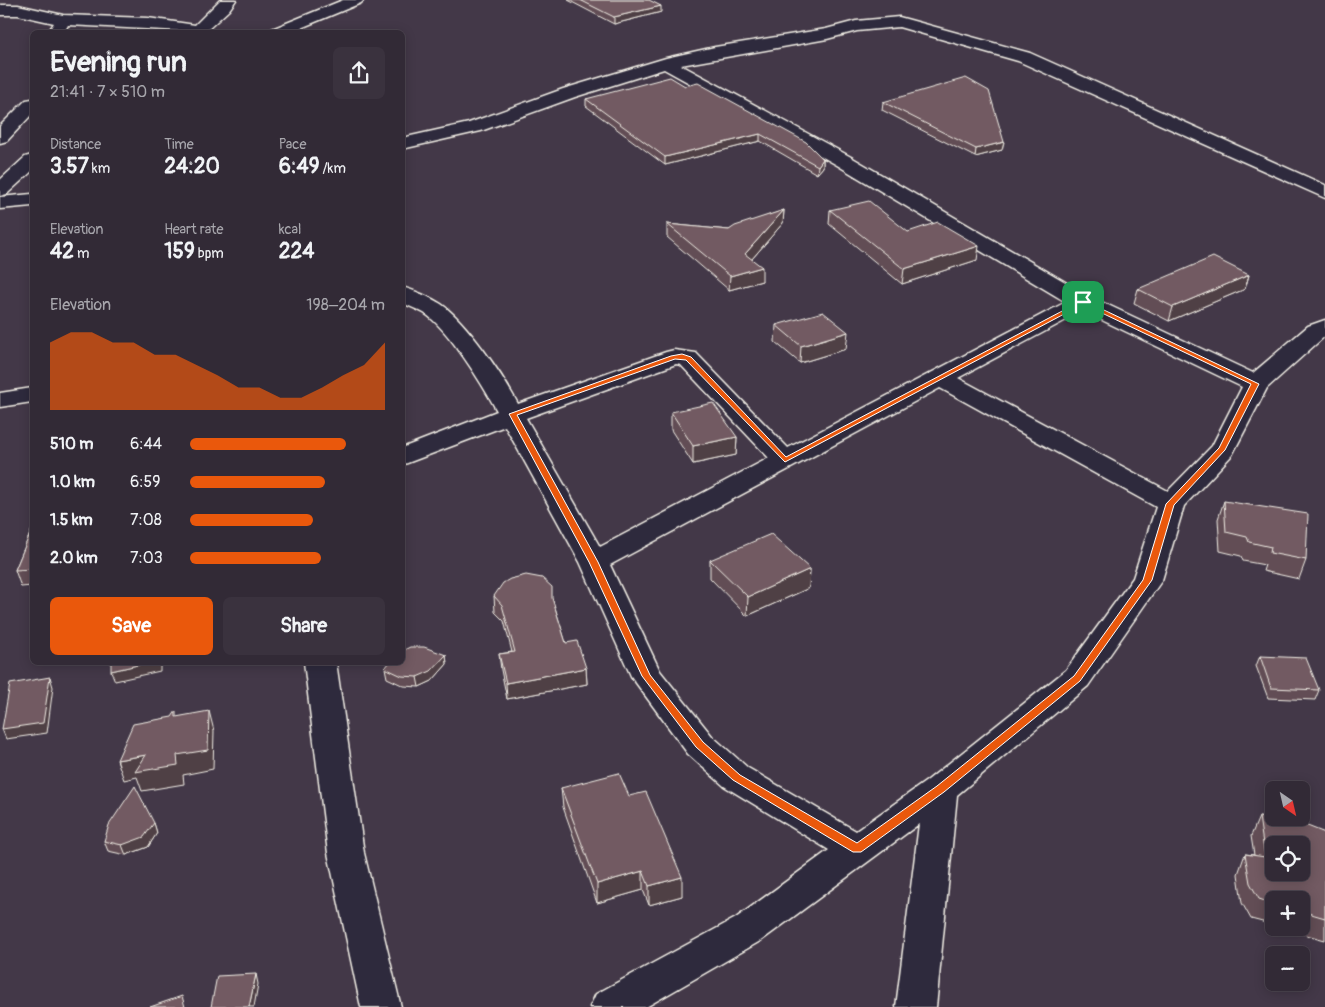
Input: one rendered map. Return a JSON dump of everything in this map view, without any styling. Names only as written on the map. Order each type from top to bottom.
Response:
[{"type":"street","points":[[199,30],[224,8],[228,0]]},
{"type":"street","points":[[283,30],[356,0]]},
{"type":"street","points":[[0,10],[18,10],[60,26],[148,23],[186,30]]},
{"type":"street","points":[[405,143],[474,127],[666,63],[715,52],[827,34],[856,26],[899,22],[1024,57],[1325,192]]},
{"type":"street","points":[[666,63],[844,162],[1083,302],[1256,384]]},
{"type":"street","points":[[0,136],[30,106]]},
{"type":"street","points":[[0,165],[26,166]]},
{"type":"street","points":[[0,190],[26,166]]},
{"type":"street","points":[[0,203],[30,200]]},
{"type":"street","points":[[405,295],[432,308],[443,317],[491,377],[594,562],[646,676],[700,745],[736,777],[857,849]]},
{"type":"street","points":[[594,562],[1083,302]]},
{"type":"street","points":[[405,315],[432,308]]},
{"type":"street","points":[[610,1007],[750,930],[940,789],[1077,678],[1147,580],[1170,504],[1222,449],[1256,384],[1316,331],[1325,327]]},
{"type":"street","points":[[405,456],[513,414],[674,357],[682,356],[688,358],[785,460]]},
{"type":"street","points":[[938,378],[1170,504]]},
{"type":"street","points":[[0,400],[30,395]]},
{"type":"street","points":[[320,665],[346,853],[381,1007]]},
{"type":"street","points":[[916,1007],[940,789]]},
{"type":"building","points":[[580,0],[649,0],[661,6],[614,17]]},
{"type":"building","points":[[670,77],[685,86],[698,83],[806,142],[823,159],[818,166],[760,134],[665,157],[586,99]]},
{"type":"building","points":[[966,78],[989,91],[1004,142],[976,149],[883,102]]},
{"type":"building","points":[[869,201],[908,232],[938,222],[979,246],[904,269],[830,210]]},
{"type":"building","points":[[784,210],[745,254],[762,267],[730,276],[667,224],[729,230],[735,226]]},
{"type":"building","points":[[1213,257],[1249,275],[1173,307],[1138,289]]},
{"type":"building","points":[[823,312],[848,332],[801,346],[776,325]]},
{"type":"building","points":[[713,403],[737,437],[693,446],[671,412]]},
{"type":"building","points":[[1224,501],[1308,514],[1306,560],[1270,553],[1271,547],[1249,542],[1247,537],[1226,532]]},
{"type":"building","points":[[30,534],[30,569],[15,570]]},
{"type":"building","points":[[771,534],[810,569],[748,597],[710,560]]},
{"type":"building","points":[[526,575],[542,578],[552,587],[552,598],[566,643],[577,641],[586,668],[506,683],[499,654],[515,652],[502,605],[494,596],[503,583]]},
{"type":"building","points":[[410,647],[424,647],[446,655],[431,671],[417,677],[402,676],[385,668],[388,665],[405,665],[405,650]]},
{"type":"building","points":[[1260,656],[1306,658],[1319,690],[1271,688]]},
{"type":"building","points":[[111,665],[138,665],[111,671]]},
{"type":"building","points":[[50,677],[43,723],[2,729],[10,684]]},
{"type":"building","points":[[176,711],[176,717],[209,711],[208,750],[177,755],[178,765],[135,772],[146,755],[117,760],[133,724],[172,717]]},
{"type":"building","points":[[619,773],[629,796],[646,792],[682,877],[649,886],[643,871],[597,884],[561,788]]},
{"type":"building","points":[[135,786],[154,823],[144,837],[122,845],[104,841],[109,825]]},
{"type":"building","points":[[1259,817],[1265,818],[1265,826],[1308,826],[1325,833],[1325,918],[1310,914],[1310,891],[1265,891],[1265,901],[1259,899],[1250,883],[1245,854],[1265,857]]},
{"type":"building","points":[[256,974],[249,1007],[211,1007],[217,976]]},
{"type":"building","points":[[182,996],[185,1007],[150,1007]]},
{"type":"route","points":[[1083,302],[1256,384],[1222,449],[1170,504],[1147,580],[1077,678],[1001,742],[857,849],[736,777],[700,745],[646,676],[594,562],[513,414],[674,357],[682,356],[688,358],[785,460],[1083,302]]}]
